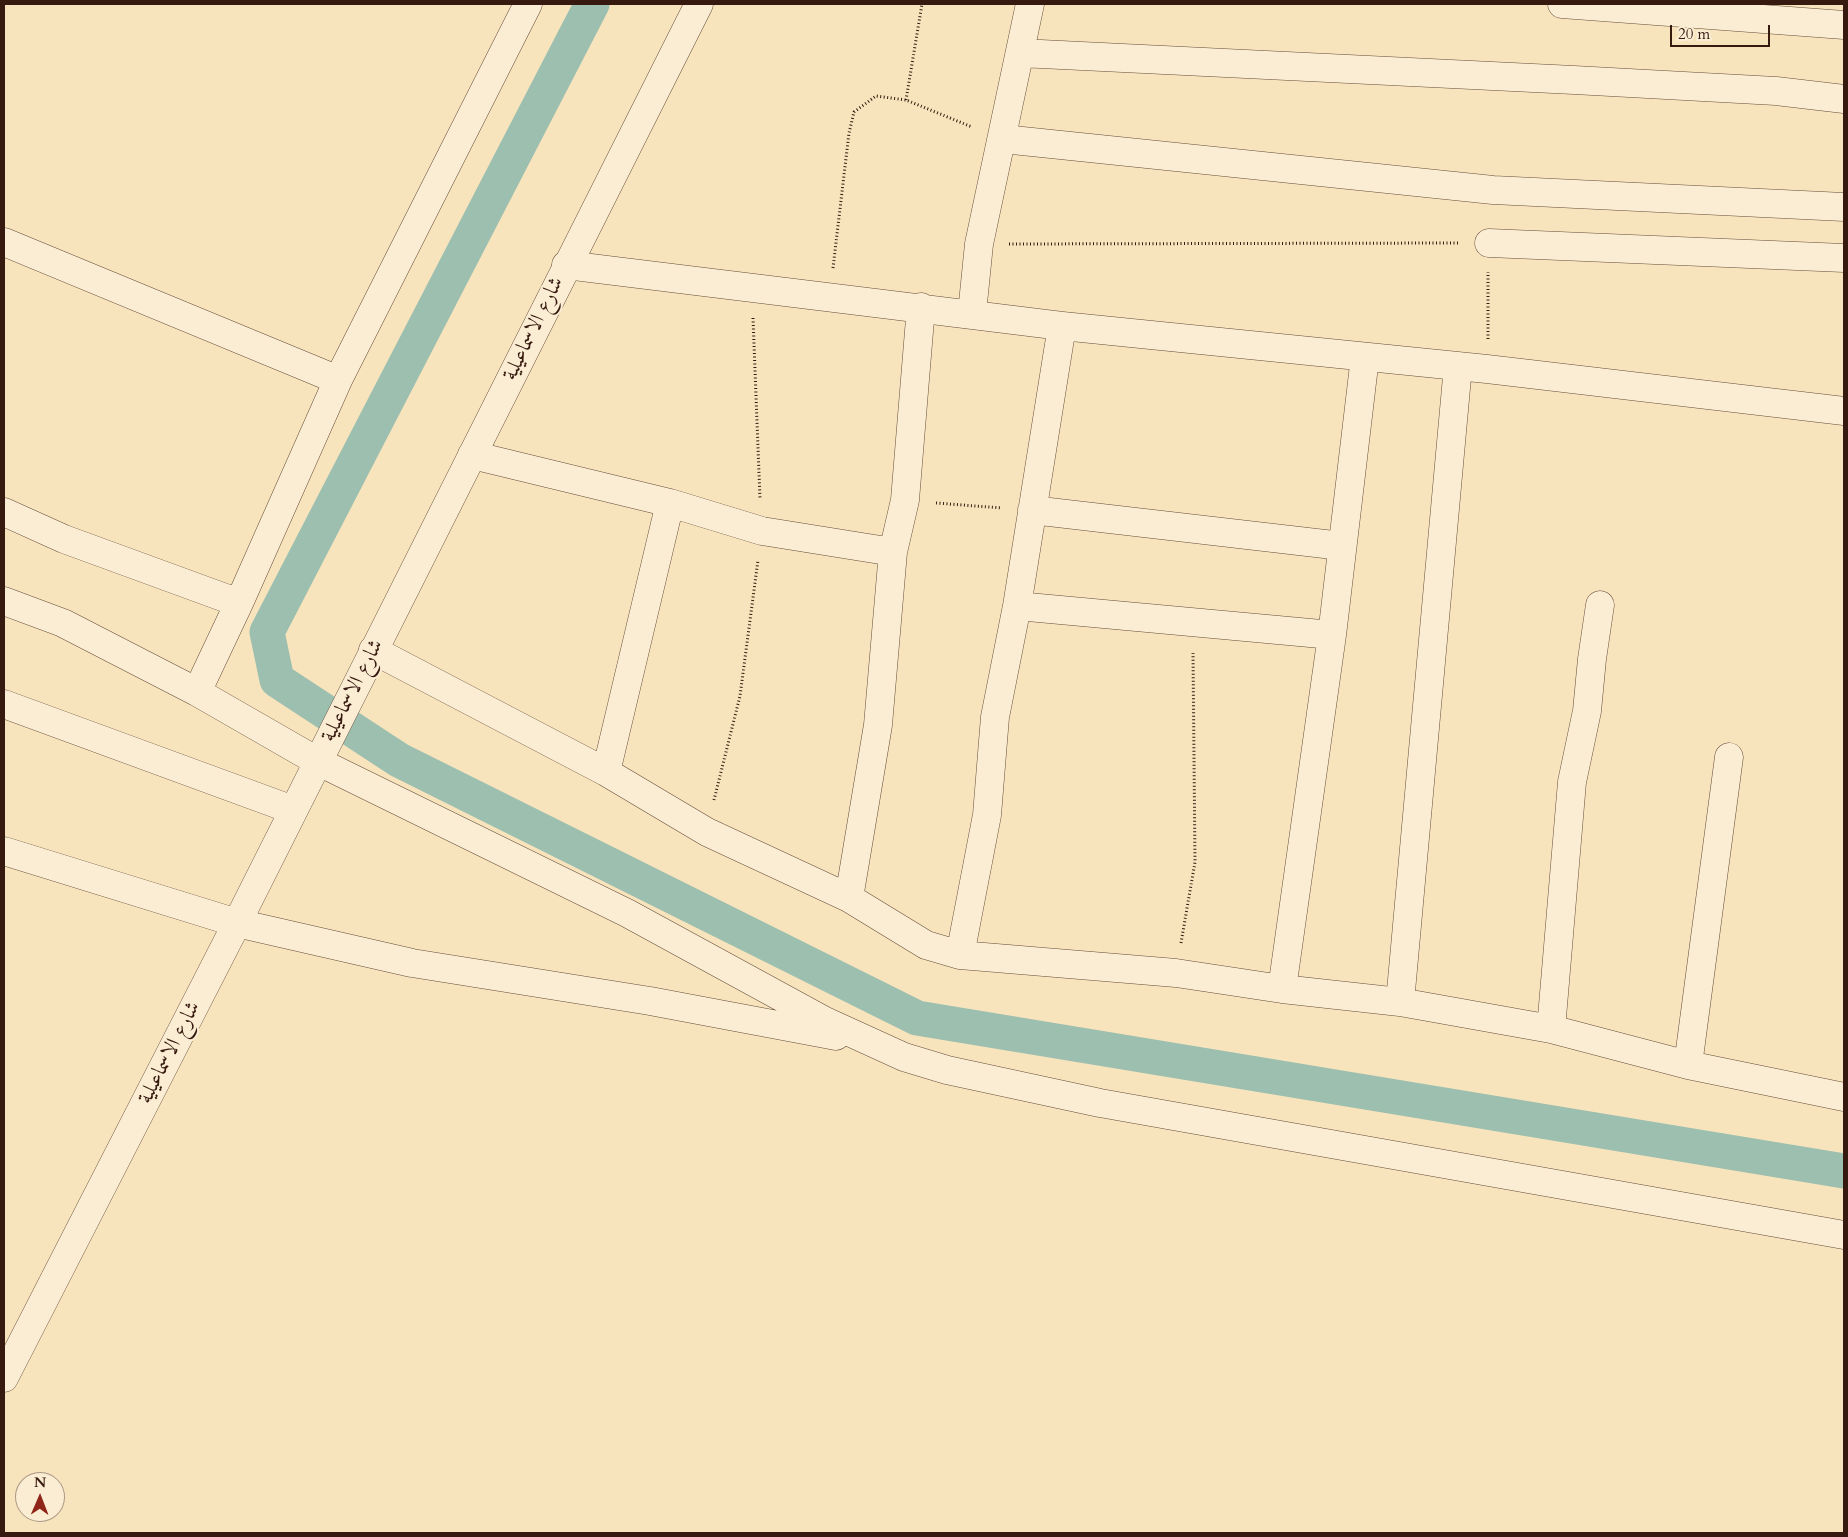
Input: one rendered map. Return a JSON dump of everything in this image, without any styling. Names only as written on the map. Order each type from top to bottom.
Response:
[{"type":"street","points":[[197,692],[239,603],[338,380],[528,4]]},
{"type":"street","name":"شارع الاسماعيلية","points":[[4,1378],[237,923],[566,265],[700,4]]},
{"type":"street","points":[[972,313],[979,244],[1030,4]]},
{"type":"street","points":[[1562,4],[1844,24]]},
{"type":"street","points":[[1020,53],[1584,80],[1776,91],[1844,99]]},
{"type":"street","points":[[1002,139],[1493,190],[1844,208]]},
{"type":"street","points":[[4,242],[338,380]]},
{"type":"street","points":[[1489,243],[1844,258]]},
{"type":"street","points":[[566,265],[972,313],[1062,326],[1487,369],[1844,411]]},
{"type":"street","points":[[849,898],[878,725],[893,552],[905,500],[921,307]]},
{"type":"street","points":[[960,955],[987,815],[994,729],[1017,606],[1062,326]]},
{"type":"street","points":[[1282,990],[1332,635],[1365,357]]},
{"type":"street","points":[[1400,1002],[1458,366]]},
{"type":"street","points":[[472,455],[670,504],[762,531],[893,552]]},
{"type":"street","points":[[606,772],[670,504]]},
{"type":"street","points":[[1032,510],[1342,546]]},
{"type":"street","points":[[4,512],[64,539],[239,603]]},
{"type":"street","points":[[4,600],[63,623],[197,692],[323,750],[825,1021],[904,1057],[947,1070],[1100,1103],[1844,1235]]},
{"type":"street","points":[[1551,1029],[1572,782],[1587,711],[1600,605]]},
{"type":"street","points":[[1017,606],[1332,635]]},
{"type":"street","points":[[373,650],[606,772],[707,832],[849,898],[926,945],[960,955],[1176,973],[1282,990],[1400,1002],[1551,1029],[1688,1065],[1844,1097]]},
{"type":"street","points":[[4,704],[293,810]]},
{"type":"street","points":[[1688,1065],[1729,757]]},
{"type":"street","points":[[4,851],[237,923],[412,963],[650,1001],[868,1042]]},
{"type":"path","points":[[906,100],[922,4]]},
{"type":"path","points":[[830,296],[849,133],[854,112],[876,96],[906,100],[1002,139]]},
{"type":"path","points":[[979,244],[1489,243],[1487,369]]},
{"type":"path","points":[[707,832],[740,696],[762,531],[752,287]]},
{"type":"path","points":[[905,500],[1032,510]]},
{"type":"path","points":[[1176,973],[1195,862],[1192,769],[1194,623]]},
{"type":"waterway","points":[[592,4],[267,632],[277,680],[399,760],[917,1018],[1844,1171]]}]
